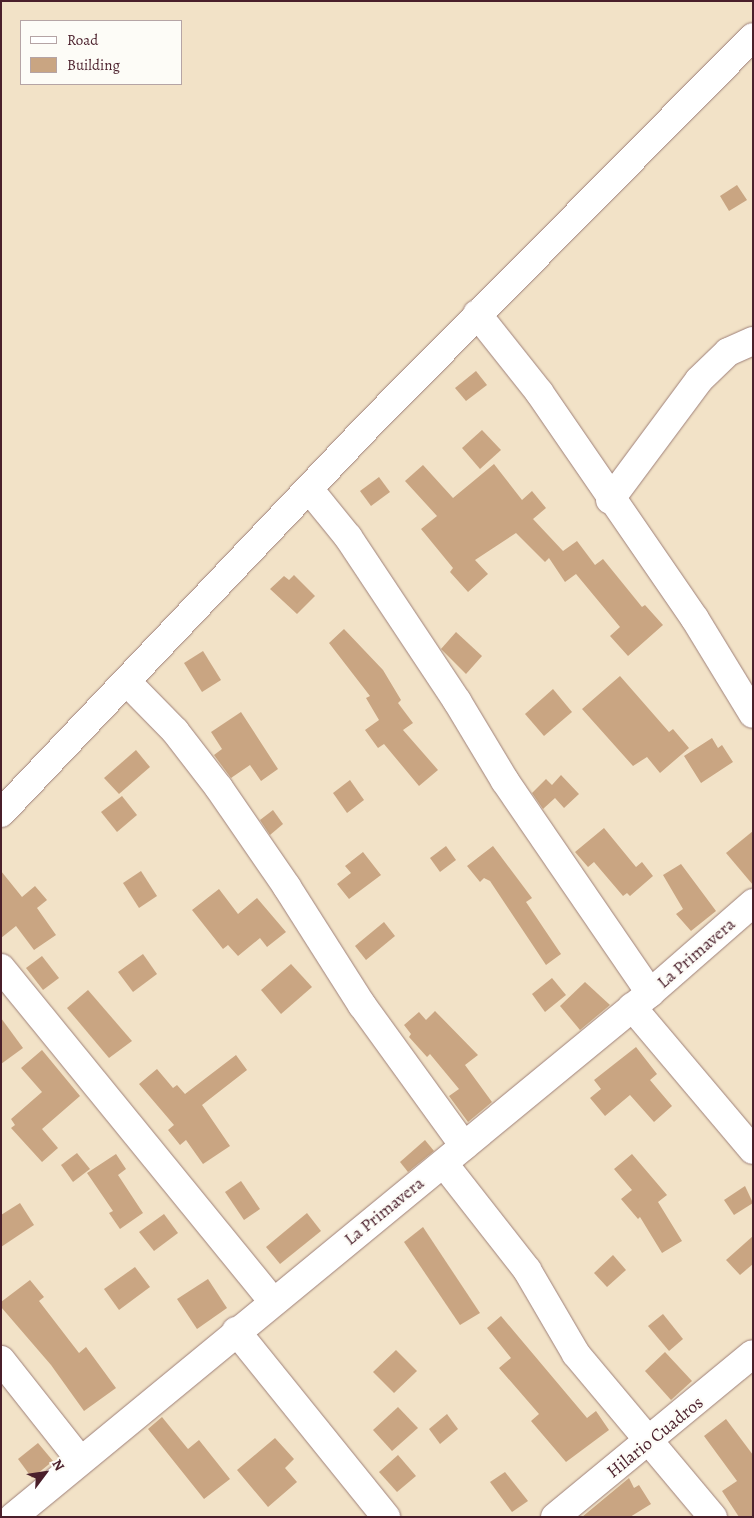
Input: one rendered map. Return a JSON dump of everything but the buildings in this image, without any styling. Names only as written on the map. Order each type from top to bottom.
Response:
[{"type":"street","points":[[1,813],[477,314],[753,37]]},
{"type":"street","points":[[477,314],[539,392],[610,500],[695,619],[753,714]]},
{"type":"street","points":[[610,500],[699,380],[728,352],[753,341]]},
{"type":"street","points":[[309,489],[359,554],[458,701],[505,781],[641,1000],[753,1150]]},
{"type":"street","points":[[127,682],[175,731],[224,796],[362,1005],[464,1146]]},
{"type":"street","name":"La Primavera","points":[[31,1512],[80,1460],[236,1331],[444,1164],[641,1000],[753,903]]},
{"type":"street","points":[[1,968],[273,1301]]},
{"type":"street","points":[[444,1164],[527,1270],[576,1354],[648,1442],[714,1517]]},
{"type":"street","points":[[236,1331],[386,1517]]},
{"type":"street","name":"Hilario Cuadros","points":[[555,1517],[753,1354]]},
{"type":"street","points":[[1,1360],[80,1460]]}]
